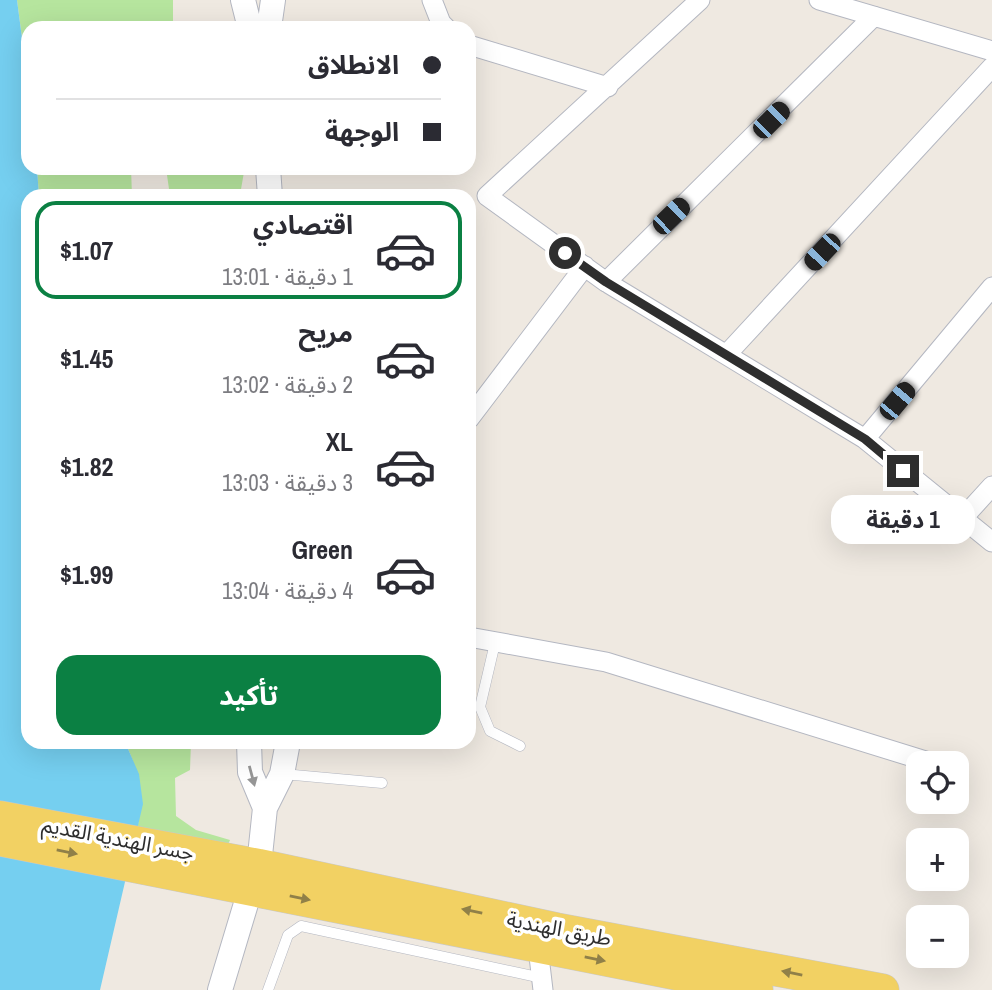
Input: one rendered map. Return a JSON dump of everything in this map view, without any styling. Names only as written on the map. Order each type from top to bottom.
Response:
[{"type":"main road","name":"جسر الهندية القديم","points":[[0,817],[245,874]]},
{"type":"main road","name":"جسر الهندية القديم","points":[[0,840],[245,874]]},
{"type":"main road","name":"طريق الهندية","points":[[245,874],[541,972],[757,990]]},
{"type":"main road","name":"طريق الهندية","points":[[245,874],[883,990]]},
{"type":"street","points":[[243,0],[248,21]]},
{"type":"street","points":[[270,21],[273,0]]},
{"type":"street","points":[[432,0],[440,21]]},
{"type":"street","points":[[699,0],[608,87],[487,196],[606,282],[865,439],[961,520],[992,542]]},
{"type":"street","points":[[819,0],[992,51]]},
{"type":"street","points":[[606,282],[874,16]]},
{"type":"street","points":[[476,47],[608,87]]},
{"type":"street","points":[[727,354],[992,67]]},
{"type":"street","points":[[476,410],[585,267]]},
{"type":"street","points":[[865,439],[992,287]]},
{"type":"street","points":[[961,520],[992,486]]},
{"type":"street","points":[[476,639],[606,662],[906,755]]},
{"type":"street","points":[[249,749],[250,772],[265,808]]},
{"type":"street","points":[[220,990],[245,874],[265,808],[282,774],[287,749]]},
{"type":"lane","points":[[495,643],[480,707],[489,731],[520,746]]},
{"type":"lane","points":[[282,774],[382,783]]},
{"type":"lane","points":[[268,990],[288,935],[301,926],[541,972]]},
{"type":"green space","points":[[17,0],[173,0],[173,21],[21,21],[21,31]]},
{"type":"green space","points":[[38,175],[131,175],[132,189],[38,189]]},
{"type":"green space","points":[[167,175],[243,175],[241,189],[169,189]]},
{"type":"green space","points":[[128,749],[191,749],[190,770],[175,778],[176,816],[196,830],[230,840],[226,849],[137,829],[140,795],[134,764]]},
{"type":"water","points":[[0,0],[17,0],[21,31],[21,175],[38,175],[38,189],[21,189],[21,749],[128,749],[139,774],[143,804],[100,990],[0,990]]},
{"type":"route","points":[[565,253],[606,282],[865,439],[903,471]]}]
